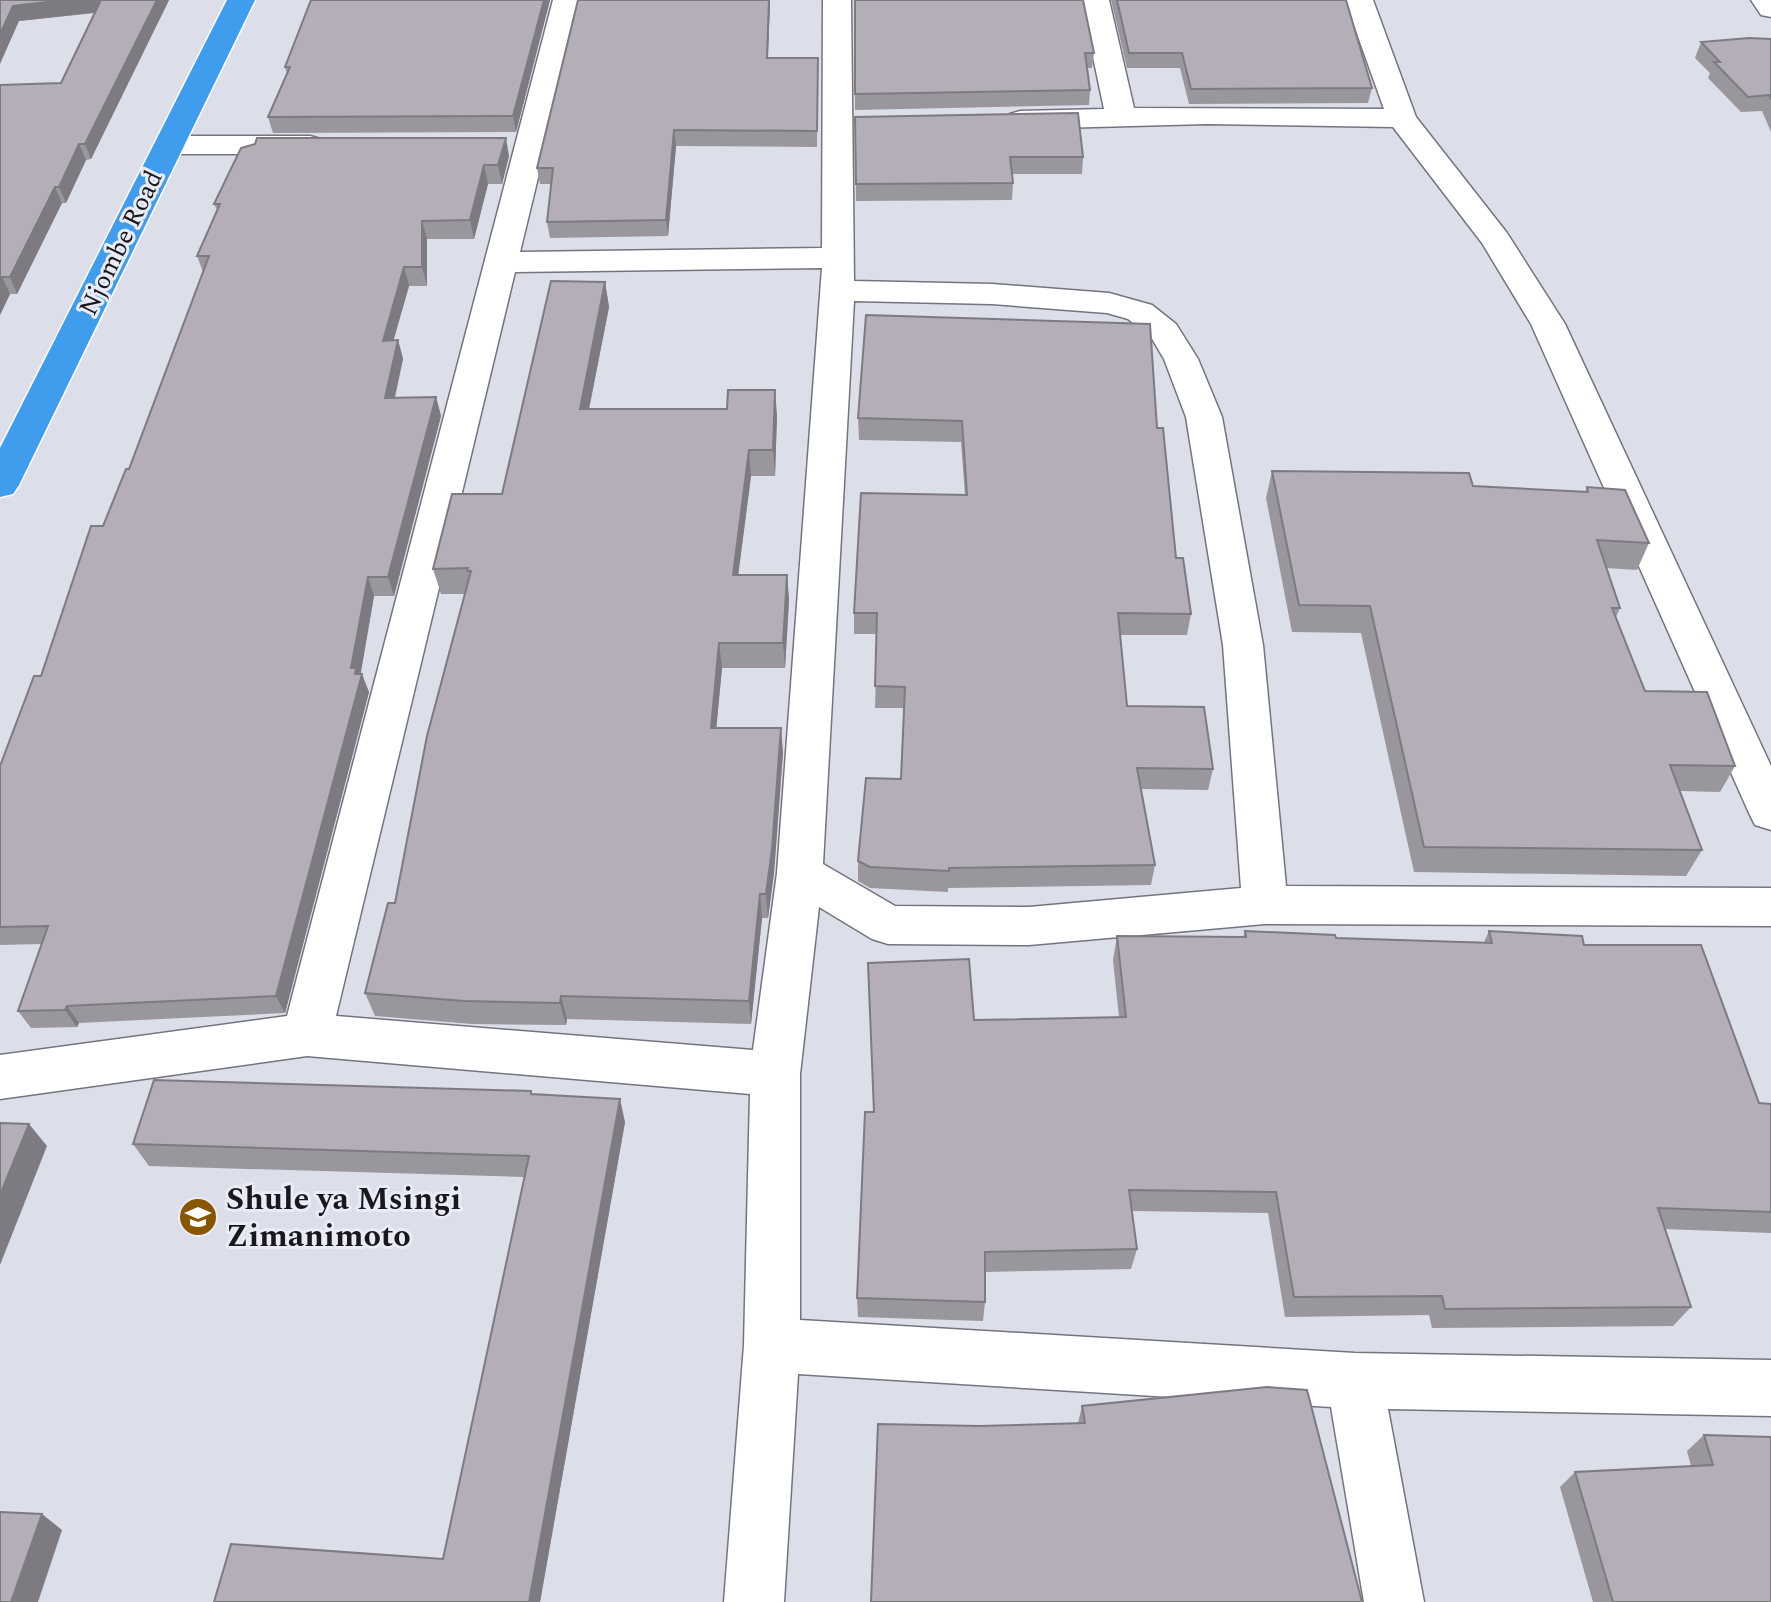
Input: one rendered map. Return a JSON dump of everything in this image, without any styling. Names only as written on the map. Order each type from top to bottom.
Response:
[{"type":"highway","name":"Njombe Road","points":[[0,485],[241,0]]},
{"type":"street","points":[[307,1035],[503,262],[517,144],[567,0]]},
{"type":"street","points":[[754,1602],[772,1345],[775,1074],[800,873],[837,274],[851,122],[837,0]]},
{"type":"street","points":[[1095,0],[1121,118]]},
{"type":"street","points":[[1359,0],[1402,118],[1496,240],[1548,324],[1771,813]]},
{"type":"street","points":[[1765,0],[1771,9]]},
{"type":"street","points":[[994,120],[1207,115],[1402,118]]},
{"type":"street","points":[[169,145],[343,145]]},
{"type":"street","points":[[503,262],[837,274],[992,294],[1109,303],[1140,312],[1164,331],[1181,359],[1204,417],[1243,645],[1265,905]]},
{"type":"street","points":[[800,873],[888,925],[1029,926],[1265,905],[1771,907]]},
{"type":"street","points":[[0,1077],[307,1035],[775,1074]]},
{"type":"street","points":[[772,1345],[1355,1381],[1771,1388]]},
{"type":"street","points":[[1355,1381],[1394,1602]]},
{"type":"building","points":[[0,0],[66,0],[13,6],[0,34]]},
{"type":"building","points":[[101,0],[157,0],[85,144],[79,144],[10,277],[2,277],[0,283],[0,85],[61,83]]},
{"type":"building","points":[[311,0],[544,0],[513,116],[268,117],[290,67],[285,67]]},
{"type":"building","points":[[578,0],[769,0],[767,58],[818,58],[817,131],[674,130],[666,220],[547,222],[553,168],[537,168]]},
{"type":"building","points":[[855,0],[1083,0],[1094,53],[1085,53],[1090,90],[855,94]]},
{"type":"building","points":[[1117,0],[1346,0],[1372,88],[1191,89],[1182,53],[1129,53]]},
{"type":"building","points":[[1771,39],[1771,100],[1769,95],[1748,97],[1714,62],[1720,62],[1701,42]]},
{"type":"building","points":[[1078,113],[1083,157],[1010,157],[1013,183],[856,184],[855,117]]},
{"type":"building","points":[[257,138],[506,138],[498,165],[484,165],[470,220],[422,221],[422,267],[404,267],[383,341],[398,340],[385,398],[436,397],[388,577],[368,577],[351,668],[356,668],[355,674],[362,674],[276,996],[18,1011],[48,926],[0,927],[0,766],[34,676],[41,676],[91,526],[103,526],[126,469],[129,469],[209,256],[197,256],[220,204],[214,204],[241,148],[255,144]]},
{"type":"building","points":[[551,281],[605,282],[580,409],[727,409],[728,390],[775,390],[773,450],[749,450],[733,575],[787,575],[783,643],[719,643],[711,728],[781,728],[772,849],[766,894],[760,894],[749,1001],[561,996],[560,1003],[464,1001],[365,993],[388,903],[395,903],[427,736],[471,571],[467,571],[468,568],[433,569],[452,494],[502,494]]},
{"type":"building","points":[[866,315],[1150,324],[1157,428],[1163,428],[1176,558],[1183,558],[1191,614],[1118,613],[1127,706],[1204,707],[1213,769],[1137,768],[1155,865],[949,868],[949,871],[870,867],[858,861],[866,778],[901,779],[905,687],[875,686],[877,613],[854,613],[861,493],[967,495],[962,421],[858,418]]},
{"type":"building","points":[[1272,471],[1469,473],[1473,486],[1588,492],[1587,487],[1625,490],[1649,543],[1597,540],[1620,608],[1612,608],[1645,691],[1707,692],[1735,766],[1670,765],[1702,850],[1424,847],[1370,606],[1299,605]]},
{"type":"building","points":[[1245,931],[1335,935],[1336,938],[1492,943],[1489,931],[1582,936],[1584,945],[1701,945],[1759,1103],[1771,1104],[1771,1212],[1658,1208],[1691,1307],[1445,1309],[1442,1296],[1294,1297],[1276,1192],[1129,1190],[1137,1249],[985,1252],[985,1302],[857,1298],[865,1112],[874,1112],[868,963],[969,959],[974,1020],[1126,1017],[1117,936],[1246,937]]},
{"type":"building","points":[[154,1080],[531,1091],[531,1094],[620,1099],[529,1602],[214,1602],[231,1544],[443,1559],[529,1156],[133,1144]]},
{"type":"building","points":[[0,1123],[29,1124],[0,1195]]},
{"type":"building","points":[[1267,1387],[1307,1390],[1362,1602],[871,1602],[878,1424],[979,1426],[1085,1423],[1082,1406]]},
{"type":"building","points":[[1704,1435],[1771,1437],[1771,1602],[1613,1602],[1575,1472],[1713,1465]]},
{"type":"building","points":[[0,1512],[42,1514],[11,1602],[0,1602]]},
{"type":"place","name":"Shule ya Msingi Zimanimoto","points":[[198,1217]]}]
